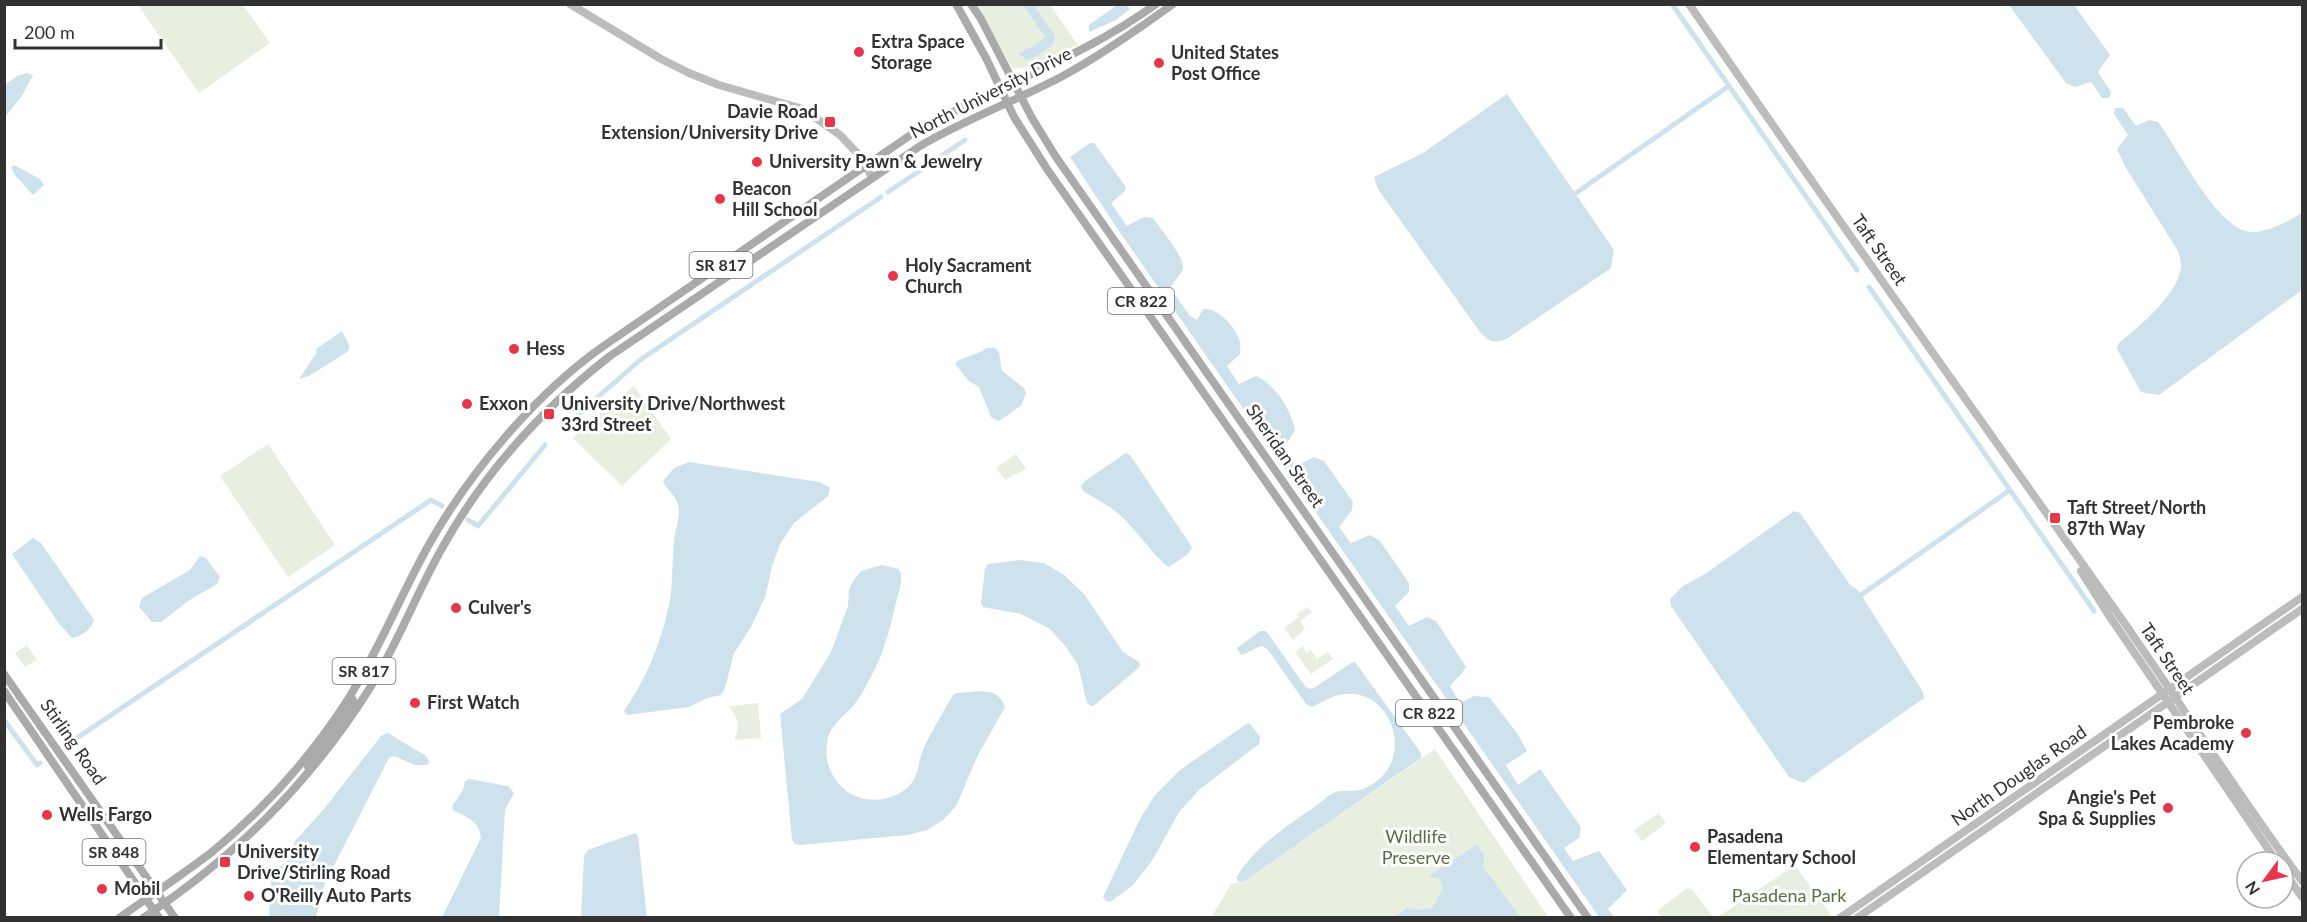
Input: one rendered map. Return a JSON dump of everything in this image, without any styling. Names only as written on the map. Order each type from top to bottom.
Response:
[{"type":"main road","points":[[570,4],[688,73],[719,85],[803,109],[840,135],[866,165],[872,177]]},
{"type":"main road","name":"Sheridan Street","points":[[956,4],[1007,103],[1047,169],[1571,918]]},
{"type":"main road","name":"Sheridan Street","points":[[971,4],[1032,118],[1056,157],[1587,918]]},
{"type":"main road","name":"North University Drive","points":[[146,899],[212,852],[263,804],[303,760],[350,696],[385,633],[423,555],[447,515],[478,470],[524,418],[561,381],[602,347],[922,128],[1086,48],[1156,4]]},
{"type":"main road","name":"North University Drive","points":[[165,903],[231,853],[298,786],[341,732],[369,690],[441,550],[489,476],[540,417],[571,388],[610,356],[872,177],[945,131],[1094,59],[1173,4]]},
{"type":"main road","name":"Taft Street","points":[[1689,4],[2045,514],[2117,612],[2166,692],[2302,881]]},
{"type":"main road","points":[[684,305],[684,300],[689,293],[729,266],[743,250]]},
{"type":"main road","name":"North Douglas Road","points":[[1840,918],[2302,597]]},
{"type":"main road","name":"North Douglas Road","points":[[1857,918],[2302,609]]},
{"type":"main road","points":[[2228,661],[2231,653],[2248,641],[2256,630]]},
{"type":"main road","name":"Stirling Road","points":[[4,674],[176,918]]},
{"type":"main road","name":"Stirling Road","points":[[4,691],[156,914]]},
{"type":"main road","points":[[298,786],[309,764],[351,706],[353,700],[350,696]]},
{"type":"main road","name":"Taft Street","points":[[2172,700],[2269,850]]},
{"type":"main road","points":[[34,733],[49,737]]},
{"type":"main road","name":"SR 817","points":[[119,918],[146,899]]},
{"type":"main road","name":"SR 817","points":[[142,918],[156,914],[165,903]]},
{"type":"green space","points":[[138,5],[243,5],[270,43],[199,93]]},
{"type":"green space","points":[[977,5],[1050,5],[1078,45],[1029,67],[1012,68]]},
{"type":"green space","points":[[634,386],[671,439],[622,486],[573,438]]},
{"type":"green space","points":[[268,444],[335,545],[288,577],[220,476]]},
{"type":"green space","points":[[1016,454],[1026,469],[1005,480],[996,468]]},
{"type":"green space","points":[[1308,607],[1312,612],[1300,621],[1305,629],[1293,640],[1284,628],[1299,617],[1297,614]]},
{"type":"green space","points":[[27,645],[37,660],[25,667],[15,653]]},
{"type":"green space","points":[[1303,646],[1306,653],[1311,650],[1317,659],[1328,652],[1333,659],[1311,674],[1295,652]]},
{"type":"green space","points":[[758,703],[761,738],[734,740],[738,723],[730,706]]},
{"type":"green space","name":"Wildlife Preserve","points":[[1435,749],[1548,917],[1211,918],[1231,884],[1243,882]]},
{"type":"green space","points":[[1659,813],[1666,823],[1642,841],[1634,830]]},
{"type":"green space","name":"Pasadena Park","points":[[1795,865],[1830,917],[1718,917]]},
{"type":"green space","points":[[1687,888],[1692,889],[1713,917],[1661,916],[1657,911]]},
{"type":"water","points":[[1023,5],[1034,5],[1055,36],[1053,45],[1026,60],[1019,53],[1034,46],[1045,37]]},
{"type":"water","points":[[1117,5],[1127,5],[1130,9],[1116,20],[1089,32],[1089,25]]},
{"type":"water","points":[[2009,5],[2074,5],[2110,55],[2098,72],[2111,92],[2109,98],[2102,98],[2091,82],[2075,87],[2066,83]]},
{"type":"water","points":[[27,73],[33,75],[22,96],[5,117],[5,85],[17,76]]},
{"type":"water","points":[[1507,94],[1614,250],[1611,268],[1508,338],[1496,342],[1480,332],[1378,189],[1374,177],[1423,153]]},
{"type":"water","points":[[2115,108],[2123,108],[2136,126],[2149,120],[2158,122],[2199,186],[2225,218],[2238,228],[2251,232],[2264,231],[2302,213],[2302,290],[2159,395],[2141,392],[2117,349],[2118,344],[2157,309],[2174,287],[2179,276],[2181,261],[2178,251],[2126,168],[2117,149],[2128,135],[2114,114]]},
{"type":"water","points":[[1090,143],[1094,143],[1126,187],[1124,192],[1111,203],[1127,226],[1144,217],[1153,218],[1176,250],[1183,263],[1183,268],[1171,289],[1190,316],[1197,320],[1203,309],[1209,309],[1225,318],[1237,334],[1240,341],[1240,354],[1227,366],[1239,384],[1256,376],[1270,385],[1282,399],[1295,430],[1284,448],[1296,466],[1314,457],[1324,461],[1353,502],[1352,510],[1339,527],[1351,543],[1370,535],[1380,541],[1409,583],[1409,592],[1395,606],[1409,626],[1427,617],[1436,621],[1466,667],[1450,686],[1460,703],[1474,696],[1489,697],[1517,733],[1527,751],[1506,765],[1518,785],[1540,769],[1581,827],[1579,838],[1564,848],[1573,861],[1599,851],[1627,890],[1608,909],[1614,917],[1599,917],[1121,234],[1070,157]]},
{"type":"water","points":[[14,165],[40,179],[44,185],[33,195],[14,174],[11,167]]},
{"type":"water","points":[[342,331],[350,347],[347,352],[309,376],[299,379],[317,352],[316,349]]},
{"type":"water","points":[[987,348],[995,348],[999,352],[1002,371],[1024,388],[1026,393],[1021,406],[998,421],[991,417],[979,387],[969,381],[956,365],[956,362]]},
{"type":"water","points":[[1126,453],[1130,455],[1192,547],[1188,554],[1169,567],[1123,518],[1083,491],[1081,486]]},
{"type":"water","points":[[689,462],[820,482],[830,488],[828,496],[794,523],[780,544],[765,597],[751,627],[734,653],[721,695],[707,698],[689,707],[627,715],[624,711],[646,673],[657,647],[670,597],[679,510],[675,498],[663,481],[674,468]]},
{"type":"water","points":[[1794,511],[1800,513],[1850,585],[1858,590],[1923,692],[1924,698],[1803,783],[1789,777],[1671,606],[1670,599],[1683,586],[1705,574]]},
{"type":"water","points":[[33,538],[41,543],[94,620],[88,630],[79,636],[72,638],[60,625],[12,554]]},
{"type":"water","points":[[200,556],[206,558],[220,577],[217,584],[188,601],[161,622],[152,622],[139,607],[142,598],[190,570]]},
{"type":"water","points":[[1019,560],[1044,563],[1064,575],[1084,594],[1123,652],[1139,662],[1140,666],[1136,670],[1095,705],[1091,706],[1087,703],[1078,665],[1050,629],[1021,614],[983,607],[981,603],[985,568],[988,564]]},
{"type":"water","points":[[882,565],[898,569],[901,573],[901,583],[879,661],[859,698],[828,737],[826,749],[828,762],[839,784],[850,793],[867,799],[877,800],[895,795],[913,781],[924,747],[953,695],[986,691],[997,695],[1005,707],[978,755],[956,806],[943,820],[927,830],[908,835],[795,844],[792,839],[780,714],[802,699],[831,652],[848,606],[849,590],[853,581],[861,571]]},
{"type":"water","points":[[1260,631],[1266,631],[1305,686],[1310,689],[1355,662],[1421,753],[1421,758],[1243,882],[1239,882],[1236,878],[1252,857],[1291,823],[1333,793],[1359,790],[1378,781],[1388,769],[1395,746],[1391,723],[1377,704],[1367,698],[1355,694],[1343,694],[1312,707],[1306,704],[1263,646],[1241,655],[1237,648]]},
{"type":"water","points":[[1248,723],[1260,737],[1259,744],[1200,789],[1179,812],[1152,861],[1132,886],[1110,902],[1106,901],[1103,897],[1141,817],[1155,795],[1180,770]]},
{"type":"water","points":[[388,733],[426,756],[429,761],[428,765],[415,765],[394,756],[389,758],[325,883],[316,917],[269,917],[273,872],[288,860],[295,841],[324,809],[381,736]]},
{"type":"water","points":[[469,779],[508,786],[514,793],[505,810],[499,917],[442,917],[481,838],[475,824],[453,810],[452,806],[463,790],[465,781]]},
{"type":"water","points":[[635,833],[638,836],[647,917],[581,917],[584,856],[588,850]]},
{"type":"water","points":[[1476,845],[1484,854],[1483,867],[1520,917],[1393,917],[1407,908],[1419,910],[1433,908],[1443,888],[1439,879],[1429,876]]},
{"type":"waterway","points":[[1672,4],[1857,270]]},
{"type":"waterway","points":[[1576,193],[1729,86]]},
{"type":"waterway","points":[[888,192],[965,140]]},
{"type":"waterway","points":[[563,428],[640,360],[881,197]]},
{"type":"waterway","points":[[1869,287],[2094,611]]},
{"type":"waterway","points":[[468,520],[478,526],[545,445]]},
{"type":"waterway","points":[[1861,595],[2010,490]]},
{"type":"waterway","points":[[65,746],[431,500],[442,506]]},
{"type":"waterway","points":[[4,720],[37,765],[40,763]]},
{"type":"place","name":"Extra Space Storage","points":[[859,52]]},
{"type":"place","name":"United States Post Office","points":[[1159,63]]},
{"type":"place","name":"Davie Road Extension/University Drive","points":[[830,122]]},
{"type":"place","name":"University Pawn & Jewelry","points":[[757,162]]},
{"type":"place","name":"Beacon Hill School","points":[[720,199]]},
{"type":"place","name":"Holy Sacrament Church","points":[[893,276]]},
{"type":"place","name":"Hess","points":[[514,349]]},
{"type":"place","name":"Exxon","points":[[467,404]]},
{"type":"place","name":"University Drive/Northwest 33rd Street","points":[[549,414]]},
{"type":"place","name":"Taft Street/North 87th Way","points":[[2055,518]]},
{"type":"place","name":"Culver's","points":[[456,608]]},
{"type":"place","name":"First Watch","points":[[415,703]]},
{"type":"place","name":"Pembroke Lakes Academy","points":[[2246,733]]},
{"type":"place","name":"Angie's Pet Spa & Supplies","points":[[2168,808]]},
{"type":"place","name":"Wells Fargo","points":[[47,815]]},
{"type":"place","name":"Pasadena Elementary School","points":[[1695,847]]},
{"type":"place","name":"University Drive/Stirling Road","points":[[225,862]]},
{"type":"place","name":"Mobil","points":[[102,889]]},
{"type":"place","name":"O'Reilly Auto Parts","points":[[249,896]]}]
